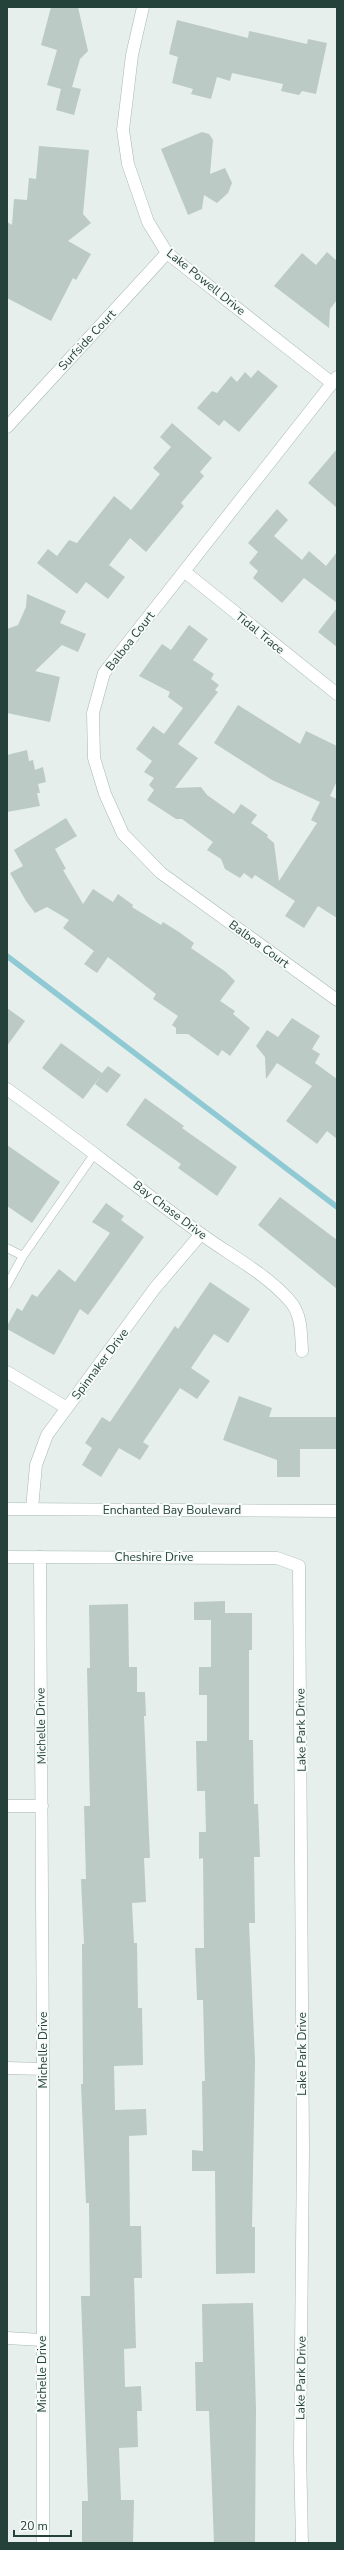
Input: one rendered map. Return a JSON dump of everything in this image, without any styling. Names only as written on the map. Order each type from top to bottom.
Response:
[{"type":"street","name":"Lake Powell Drive","points":[[144,7],[132,55],[123,130],[128,164],[148,222],[167,253],[334,380]]},
{"type":"street","name":"Surfside Court","points":[[7,427],[167,253]]},
{"type":"street","name":"Balboa Court","points":[[334,380],[185,572],[104,672],[93,713],[94,758],[105,794],[123,834],[161,873],[337,1000]]},
{"type":"street","name":"Tidal Trace","points":[[185,572],[337,694]]},
{"type":"street","name":"Bay Chase Drive","points":[[7,1089],[95,1153],[201,1234],[269,1281],[289,1300],[297,1312],[300,1325],[302,1351]]},
{"type":"street","name":"Spinnaker Drive","points":[[32,1509],[36,1465],[47,1435],[155,1288],[201,1234]]},
{"type":"street","points":[[7,1372],[68,1408]]},
{"type":"street","name":"Enchanted Bay Boulevard","points":[[7,1509],[337,1511]]},
{"type":"street","name":"Cheshire Drive","points":[[7,1557],[277,1558],[299,1566]]},
{"type":"street","name":"Michelle Drive","points":[[40,1557],[43,2069],[43,2543]]},
{"type":"street","name":"Lake Park Drive","points":[[299,1566],[303,2142],[300,2451],[302,2543]]},
{"type":"street","points":[[7,1806],[42,1806]]},
{"type":"street","points":[[7,2068],[43,2069]]},
{"type":"street","points":[[7,2338],[42,2340]]},
{"type":"lane","points":[[7,1285],[23,1256],[95,1153]]},
{"type":"lane","points":[[7,1248],[23,1256]]},
{"type":"building","points":[[51,7],[78,7],[88,51],[80,59],[72,87],[81,89],[74,115],[56,110],[61,89],[47,85],[57,50],[41,45]]},
{"type":"building","points":[[177,20],[248,38],[249,31],[307,44],[308,39],[327,43],[316,94],[302,91],[299,95],[281,91],[283,84],[232,73],[230,81],[217,77],[211,99],[191,94],[193,89],[172,83],[178,57],[169,54]]},
{"type":"building","points":[[202,132],[209,134],[213,140],[210,174],[225,168],[232,183],[228,193],[217,203],[204,195],[202,209],[188,215],[161,149]]},
{"type":"building","points":[[39,146],[89,150],[83,214],[91,223],[68,241],[91,254],[76,280],[73,278],[51,321],[7,298],[7,222],[12,225],[14,199],[27,200],[29,178],[36,179]]},
{"type":"building","points":[[327,252],[337,261],[337,300],[330,309],[329,328],[274,286],[302,253],[316,265]]},
{"type":"building","points":[[258,370],[278,386],[239,432],[224,420],[219,426],[197,408],[212,391],[217,393],[231,376],[237,382],[245,372],[251,378]]},
{"type":"building","points":[[172,423],[212,458],[200,472],[204,476],[181,503],[184,506],[146,552],[130,538],[109,565],[125,577],[108,599],[86,582],[77,594],[37,563],[48,549],[57,556],[69,540],[77,543],[114,496],[131,510],[160,474],[153,468],[171,447],[160,437]]},
{"type":"building","points":[[337,449],[337,508],[308,483]]},
{"type":"building","points":[[277,509],[288,520],[274,536],[302,560],[309,551],[326,566],[337,552],[337,603],[304,578],[282,603],[253,578],[258,571],[249,563],[258,552],[248,543]]},
{"type":"building","points":[[27,594],[66,611],[60,623],[86,634],[78,652],[62,645],[35,671],[60,677],[50,722],[7,713],[7,629],[18,625],[26,607]]},
{"type":"building","points":[[337,608],[337,647],[318,632]]},
{"type":"building","points":[[189,625],[208,639],[193,660],[214,674],[211,679],[219,685],[215,690],[218,692],[178,744],[198,758],[175,788],[201,787],[207,795],[234,814],[241,804],[257,815],[251,823],[268,835],[267,837],[274,843],[279,881],[317,823],[311,820],[320,802],[272,780],[214,743],[238,705],[300,744],[306,731],[337,746],[337,781],[330,796],[337,799],[337,918],[318,906],[304,928],[285,916],[295,901],[255,875],[252,879],[244,873],[240,878],[225,869],[221,859],[207,850],[213,842],[182,819],[176,819],[147,800],[154,790],[149,785],[154,778],[144,772],[152,761],[136,749],[153,726],[164,734],[183,708],[168,697],[170,692],[139,676],[162,644],[171,650]]},
{"type":"building","points":[[27,750],[29,761],[33,760],[35,770],[43,767],[46,782],[38,784],[40,793],[37,793],[40,806],[7,812],[7,755]]},
{"type":"building","points":[[66,818],[77,836],[55,849],[66,869],[63,870],[83,904],[93,889],[113,902],[118,894],[133,905],[132,907],[161,925],[163,922],[194,943],[191,948],[226,972],[235,981],[220,1001],[235,1011],[233,1014],[250,1028],[230,1056],[222,1050],[218,1056],[188,1034],[176,1034],[176,1028],[172,1025],[178,1016],[153,999],[156,994],[108,957],[97,973],[84,964],[94,951],[63,928],[69,920],[47,907],[35,913],[26,901],[10,873],[23,866],[14,850]]},
{"type":"building","points":[[7,1008],[25,1021],[7,1046]]},
{"type":"building","points":[[292,1018],[320,1036],[312,1049],[320,1054],[315,1063],[337,1079],[337,1139],[327,1131],[317,1144],[286,1121],[312,1086],[277,1063],[266,1079],[265,1057],[256,1046],[267,1030],[278,1037]]},
{"type":"building","points":[[61,1043],[102,1073],[108,1066],[121,1075],[107,1093],[95,1084],[102,1074],[83,1099],[42,1068]]},
{"type":"building","points":[[145,1098],[184,1126],[182,1128],[237,1167],[217,1196],[178,1168],[181,1164],[126,1125]]},
{"type":"building","points":[[7,1145],[60,1182],[32,1223],[7,1206]]},
{"type":"building","points":[[280,1197],[337,1240],[337,1289],[258,1225]]},
{"type":"building","points":[[106,1203],[124,1216],[121,1220],[144,1237],[88,1315],[80,1309],[54,1355],[7,1329],[7,1326],[17,1308],[22,1311],[32,1294],[37,1297],[59,1269],[75,1282],[110,1233],[92,1222]]},
{"type":"building","points":[[210,1282],[250,1309],[228,1343],[214,1334],[191,1368],[210,1381],[197,1399],[180,1388],[143,1442],[149,1446],[140,1460],[119,1448],[101,1477],[82,1465],[92,1448],[85,1443],[102,1417],[110,1422],[175,1326],[178,1329]]},
{"type":"building","points":[[239,1396],[272,1408],[269,1417],[336,1417],[336,1449],[300,1449],[300,1477],[277,1477],[277,1460],[223,1440]]},
{"type":"building","points":[[225,1601],[225,1613],[252,1613],[252,1650],[249,1650],[249,1740],[253,1740],[254,1804],[258,1804],[260,1857],[254,1857],[255,1923],[249,1923],[255,2061],[252,2227],[255,2227],[255,2273],[216,2274],[215,2171],[192,2171],[192,2150],[203,2151],[202,2081],[205,2081],[203,2000],[197,2000],[195,1948],[204,1948],[203,1858],[199,1859],[199,1832],[206,1832],[205,1791],[197,1791],[196,1741],[207,1741],[207,1695],[199,1695],[199,1667],[211,1667],[211,1620],[194,1620],[194,1602]]},
{"type":"building","points":[[128,1604],[129,1667],[137,1667],[137,1692],[145,1692],[146,1716],[144,1716],[150,1858],[144,1858],[146,1902],[132,1903],[134,1943],[137,1943],[138,2008],[142,2008],[143,2065],[114,2066],[115,2110],[146,2109],[147,2135],[129,2136],[130,2226],[141,2226],[142,2278],[134,2278],[136,2348],[124,2349],[125,2387],[141,2386],[142,2411],[137,2411],[138,2447],[119,2448],[121,2500],[134,2500],[133,2543],[82,2543],[82,2501],[88,2501],[81,2296],[90,2296],[89,2203],[86,2203],[81,2084],[83,2084],[82,1944],[84,1944],[81,1879],[86,1879],[84,1806],[90,1806],[87,1668],[90,1668],[89,1605]]},
{"type":"building","points":[[253,2303],[256,2410],[255,2543],[214,2543],[209,2411],[196,2411],[195,2362],[203,2362],[202,2304]]},
{"type":"waterway","points":[[7,956],[337,1207]]}]
